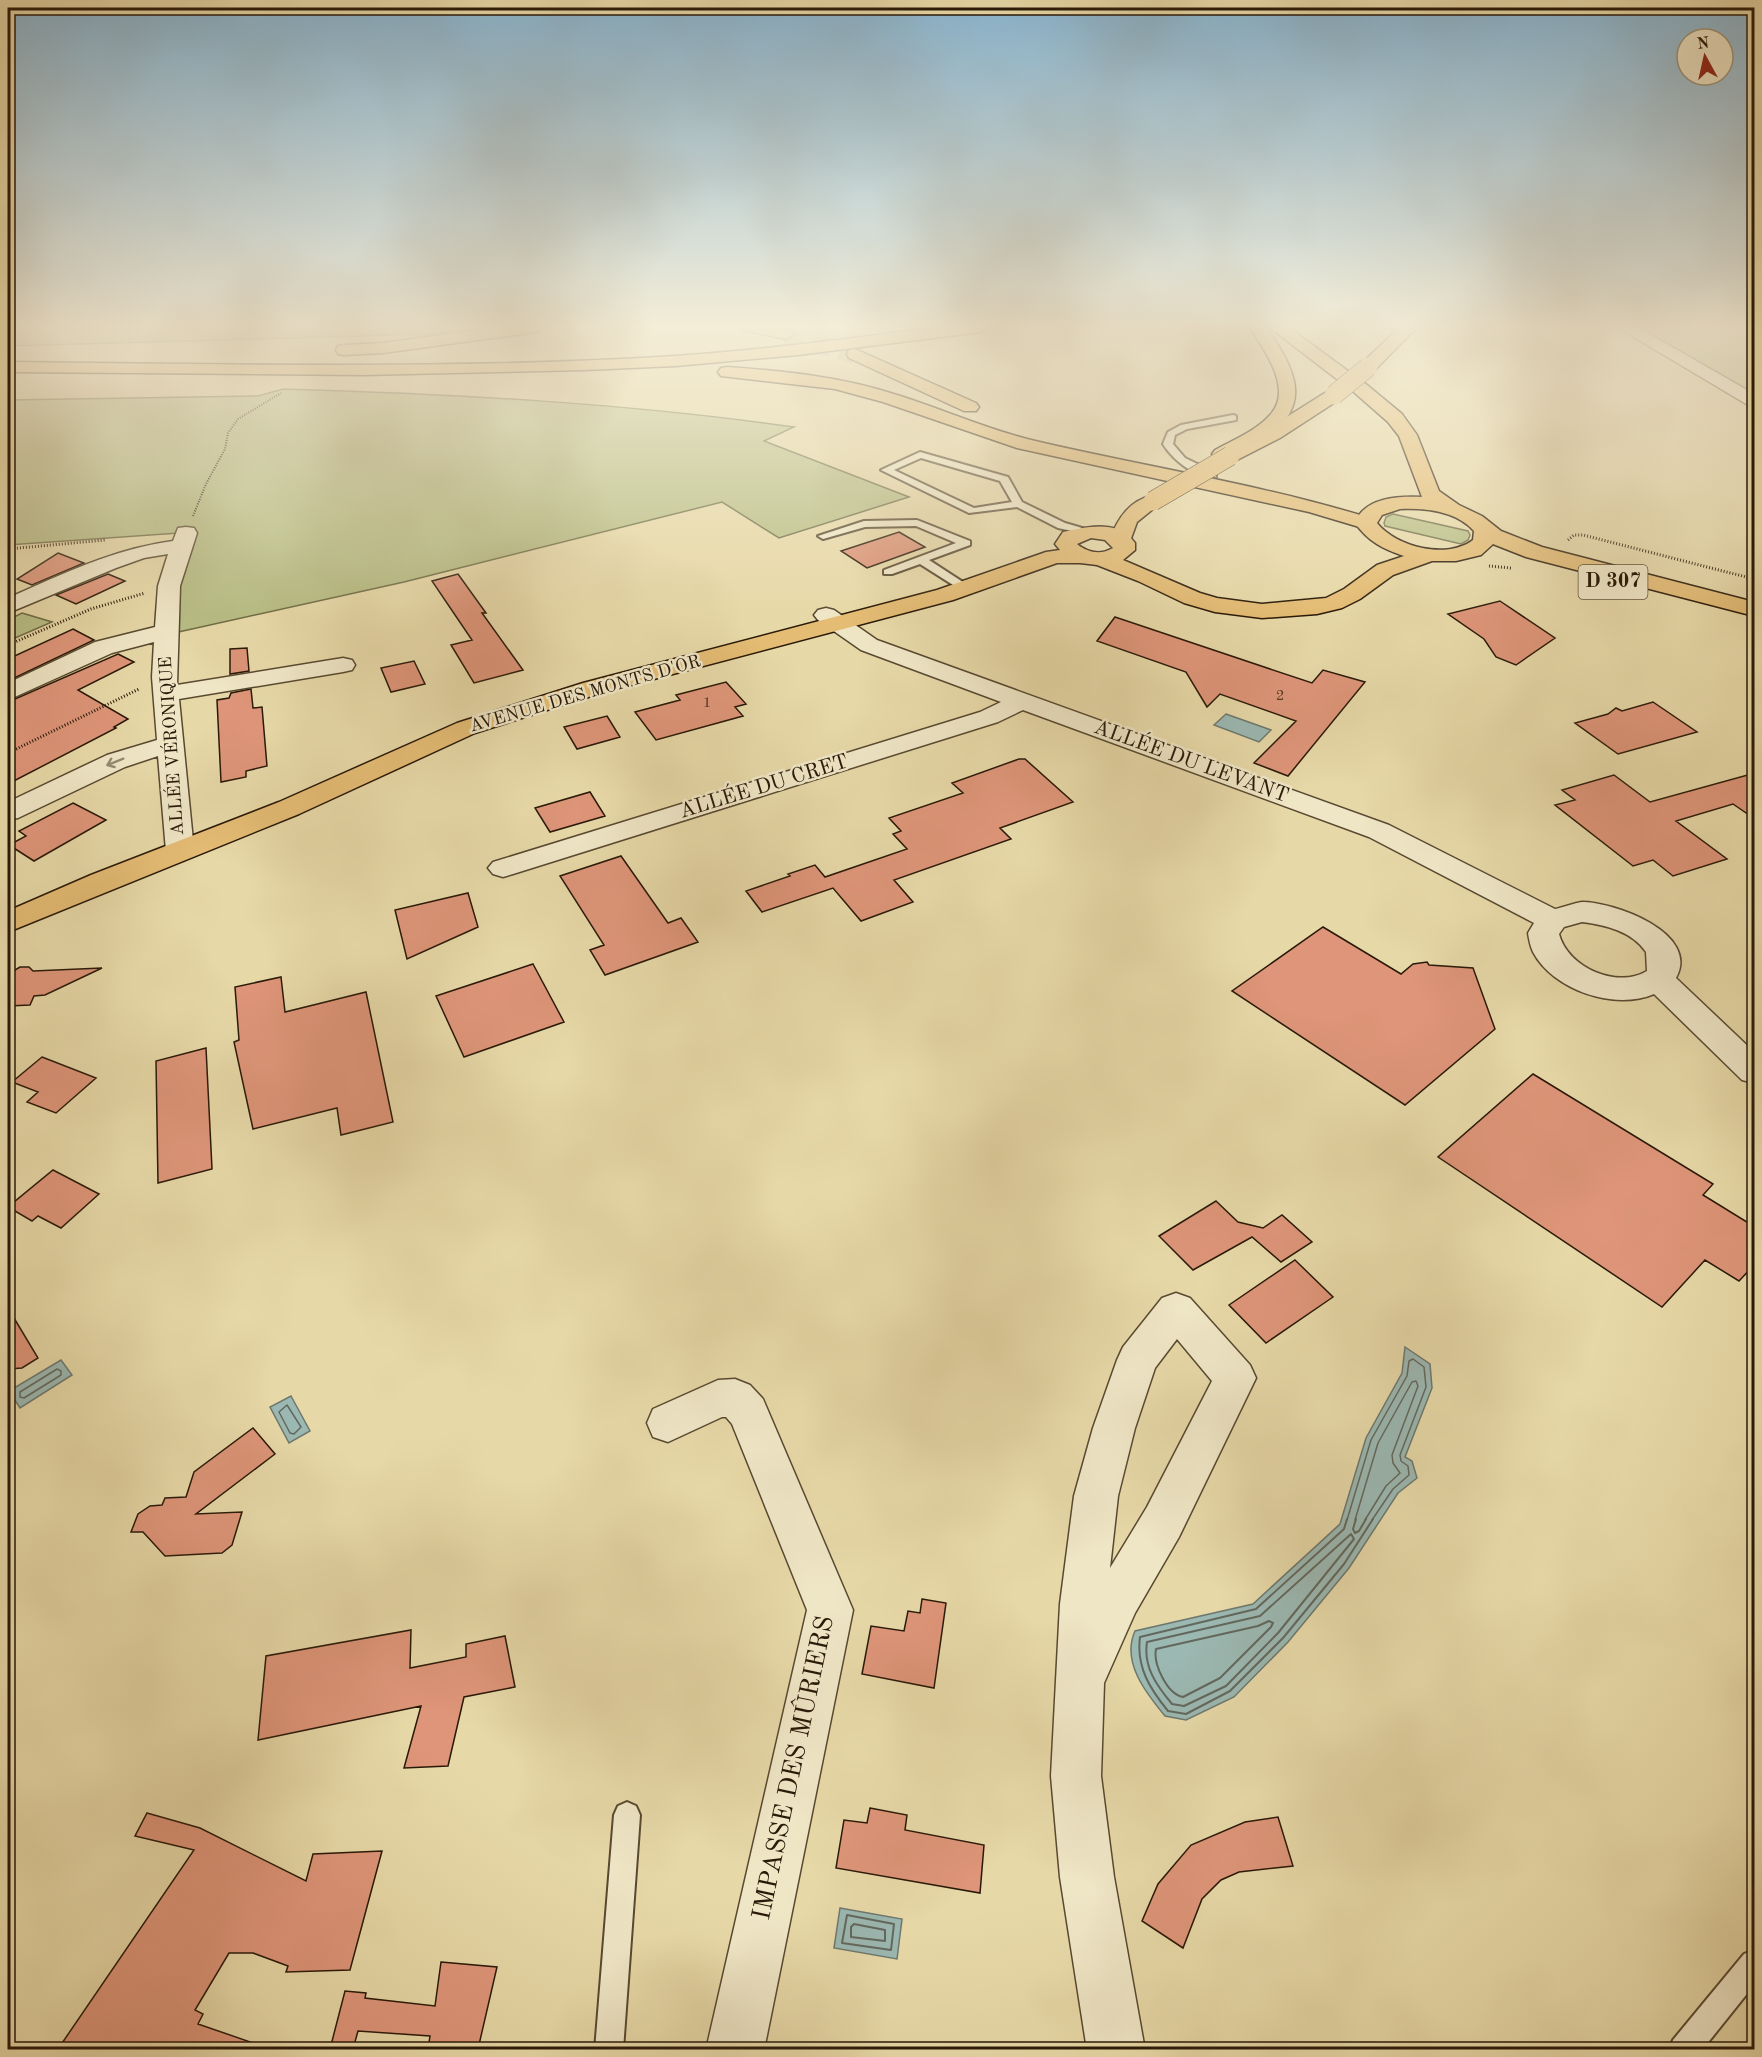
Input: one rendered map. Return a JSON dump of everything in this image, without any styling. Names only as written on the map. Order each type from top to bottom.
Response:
[{"type":"main road","points":[[962,423],[1024,444],[1314,507],[1380,519],[1430,504],[1452,509]]},
{"type":"main road","points":[[1011,423],[1082,445],[1304,497],[1380,519],[1402,550],[1431,555]]},
{"type":"main road","points":[[1079,541],[1226,455],[1272,423]]},
{"type":"main road","points":[[1226,455],[1273,434],[1290,423]]},
{"type":"main road","points":[[1079,541],[1192,598],[1215,605],[1262,611],[1317,607],[1334,603],[1352,594],[1385,570],[1431,555],[1470,552],[1485,543],[1487,537],[1485,530],[1474,519],[1452,509],[1430,494],[1408,435],[1399,423]]},
{"type":"main road","points":[[1079,541],[1111,534],[1164,577],[1204,594],[1229,600],[1283,603],[1307,600],[1333,592],[1354,579],[1371,564],[1379,547],[1380,519],[1402,501],[1412,484],[1417,461]]},
{"type":"main road","points":[[1123,543],[1128,519],[1149,499]]},
{"type":"main road","name":"D 307","points":[[1485,530],[1505,542],[1534,552],[1755,609]]},
{"type":"main road","name":"AVENUE DES MONTS D'OR","points":[[8,916],[78,881],[289,808],[466,728],[592,688],[1054,557],[1079,541]]},
{"type":"main road","name":"D 307","points":[[1470,552],[1517,557],[1755,620]]},
{"type":"main road","name":"AVENUE DES MONTS D'OR","points":[[8,922],[180,845]]},
{"type":"street","name":"ALLÉE VÉRONIQUE","points":[[180,845],[166,694],[165,633],[169,586],[184,539]]},
{"type":"street","points":[[8,606],[108,563],[184,539]]},
{"type":"street","name":"ALLÉE DU LEVANT","points":[[832,620],[869,645],[1380,831],[1552,920]]},
{"type":"street","points":[[8,692],[105,646],[128,638],[165,633]]},
{"type":"street","points":[[166,694],[343,665]]},
{"type":"street","name":"ALLÉE DU CRET","points":[[503,868],[989,717],[1022,701]]},
{"type":"street","points":[[8,812],[116,761],[170,744]]},
{"type":"street","points":[[1590,913],[1617,918],[1634,926],[1659,947],[1664,959],[1664,970],[1658,979],[1645,986],[1609,987],[1571,974],[1556,963],[1546,951],[1542,939],[1545,928],[1552,920],[1565,914],[1590,913]]},
{"type":"street","points":[[1658,979],[1696,1018],[1755,1071]]},
{"type":"street","points":[[1080,1681],[1119,1596],[1163,1522],[1235,1378],[1176,1310],[1137,1360],[1114,1428],[1096,1496],[1083,1604],[1076,1776],[1087,1877],[1116,2049]]},
{"type":"street","name":"IMPASSE DES MÛRIERS","points":[[668,1423],[718,1399],[735,1398],[748,1412],[830,1610],[735,2049]]},
{"type":"lane","points":[[1206,423],[1184,427],[1171,435],[1168,444],[1172,453],[1182,461],[1213,475]]},
{"type":"lane","points":[[1018,504],[973,511],[886,470],[920,455],[1004,479],[1018,504],[1079,541]]},
{"type":"lane","points":[[823,536],[864,524],[917,523],[966,543],[888,572]]},
{"type":"lane","points":[[921,560],[957,584]]},
{"type":"lane","points":[[609,2049],[627,1815]]},
{"type":"lane","points":[[1683,2049],[1755,1964]]},
{"type":"path","points":[[184,539],[206,484],[225,449],[228,433],[235,423]]},
{"type":"path","points":[[1562,544],[1574,535],[1583,535],[1755,579]]},
{"type":"path","points":[[8,549],[113,540]]},
{"type":"path","points":[[8,645],[91,609],[169,586]]},
{"type":"path","points":[[8,753],[139,688]]},
{"type":"green space","points":[[8,423],[762,423],[794,427],[764,441],[909,497],[779,538],[722,502],[404,582],[174,633],[182,570],[193,532],[8,545]]},
{"type":"green space","points":[[1393,514],[1468,531],[1470,535],[1468,540],[1461,544],[1385,526],[1386,517]]},
{"type":"green space","points":[[22,613],[52,622],[8,641],[8,620]]},
{"type":"water","points":[[1226,714],[1271,730],[1259,742],[1214,725]]},
{"type":"water","points":[[1405,1347],[1430,1364],[1432,1388],[1405,1457],[1412,1461],[1417,1478],[1398,1493],[1349,1568],[1288,1642],[1234,1697],[1186,1720],[1165,1716],[1143,1687],[1133,1665],[1131,1643],[1135,1631],[1253,1604],[1340,1524],[1366,1438],[1402,1373]]},
{"type":"water","points":[[61,1360],[72,1375],[20,1408],[9,1391]]},
{"type":"water","points":[[291,1396],[310,1431],[289,1443],[270,1407]]},
{"type":"water","points":[[840,1908],[902,1919],[897,1959],[834,1948]]},
{"type":"building","points":[[899,532],[925,547],[867,568],[841,551]]},
{"type":"building","points":[[58,553],[84,563],[32,585],[17,579]]},
{"type":"building","points":[[108,574],[125,581],[76,604],[56,595]]},
{"type":"building","points":[[458,574],[486,613],[482,613],[523,670],[474,683],[451,645],[472,640],[432,581]]},
{"type":"building","points":[[1500,601],[1555,638],[1516,665],[1496,657],[1484,639],[1448,614]]},
{"type":"building","points":[[1115,617],[1312,683],[1323,670],[1365,682],[1288,776],[1254,763],[1296,721],[1220,694],[1207,707],[1186,672],[1097,641]]},
{"type":"building","points":[[73,629],[94,640],[8,681],[8,659]]},
{"type":"building","points":[[247,648],[249,671],[230,674],[230,649]]},
{"type":"building","points":[[118,654],[134,662],[78,690],[128,719],[114,727],[116,728],[8,784],[8,702]]},
{"type":"building","points":[[414,661],[425,684],[391,692],[381,668]]},
{"type":"building","points":[[726,682],[746,704],[735,707],[743,716],[656,740],[635,712],[680,700],[676,695]]},
{"type":"building","points":[[251,689],[253,708],[262,707],[267,766],[246,771],[246,777],[221,782],[217,700],[229,698],[231,693]]},
{"type":"building","points":[[1653,702],[1697,732],[1618,754],[1575,723],[1608,714],[1616,708],[1622,711]]},
{"type":"building","points":[[607,716],[620,737],[577,749],[564,727]]},
{"type":"building","points":[[1019,759],[1025,759],[1073,802],[1000,828],[1011,839],[894,880],[913,902],[861,921],[833,888],[762,912],[746,891],[815,865],[825,877],[907,849],[893,834],[901,831],[889,818],[963,793],[952,783]]},
{"type":"building","points":[[1755,773],[1755,819],[1733,804],[1676,821],[1727,859],[1673,876],[1653,860],[1633,866],[1555,805],[1575,800],[1562,790],[1614,775],[1650,802]]},
{"type":"building","points":[[590,792],[605,816],[550,832],[535,808]]},
{"type":"building","points":[[73,803],[106,820],[34,861],[9,845],[26,836],[19,831]]},
{"type":"building","points":[[621,856],[668,923],[681,918],[698,942],[605,975],[590,950],[604,945],[560,876]]},
{"type":"building","points":[[468,893],[478,927],[407,959],[395,910]]},
{"type":"building","points":[[1323,927],[1401,974],[1413,964],[1427,962],[1429,965],[1473,968],[1495,1029],[1405,1105],[1232,991]]},
{"type":"building","points":[[533,964],[564,1022],[464,1057],[436,996]]},
{"type":"building","points":[[20,967],[29,967],[33,971],[102,968],[45,995],[34,996],[30,1005],[8,1006],[8,974]]},
{"type":"building","points":[[281,977],[285,1012],[366,992],[393,1122],[341,1135],[337,1108],[253,1129],[234,1042],[239,1040],[235,987]]},
{"type":"building","points":[[206,1048],[212,1169],[158,1183],[156,1061]]},
{"type":"building","points":[[42,1057],[96,1078],[56,1113],[27,1102],[38,1092],[12,1082]]},
{"type":"building","points":[[1533,1074],[1713,1184],[1703,1195],[1755,1227],[1755,1264],[1739,1281],[1705,1260],[1662,1307],[1438,1157]]},
{"type":"building","points":[[53,1170],[99,1194],[61,1228],[38,1216],[32,1221],[8,1207]]},
{"type":"building","points":[[1216,1201],[1238,1222],[1263,1228],[1282,1215],[1312,1242],[1281,1262],[1252,1237],[1193,1270],[1159,1236]]},
{"type":"building","points":[[1295,1260],[1333,1297],[1266,1343],[1229,1305]]},
{"type":"building","points":[[8,1308],[38,1358],[22,1368],[8,1369]]},
{"type":"building","points":[[253,1428],[275,1454],[196,1514],[242,1512],[232,1545],[222,1553],[165,1556],[143,1532],[131,1532],[138,1514],[150,1506],[162,1505],[165,1498],[186,1497],[194,1472]]},
{"type":"building","points":[[922,1599],[946,1603],[934,1688],[862,1674],[871,1626],[904,1631],[908,1611],[920,1613]]},
{"type":"building","points":[[411,1630],[410,1668],[466,1657],[466,1644],[505,1636],[515,1687],[464,1697],[448,1766],[404,1768],[421,1706],[258,1740],[266,1656]]},
{"type":"building","points":[[870,1808],[907,1815],[905,1830],[984,1845],[980,1893],[836,1868],[844,1820],[867,1823]]},
{"type":"building","points":[[147,1813],[200,1828],[306,1881],[313,1854],[382,1851],[350,1970],[286,1972],[288,1966],[253,1953],[229,1953],[195,2010],[203,2014],[198,2024],[262,2046],[262,2049],[58,2049],[194,1850],[135,1836]]},
{"type":"building","points":[[1278,1817],[1293,1866],[1239,1872],[1221,1880],[1202,1899],[1183,1948],[1142,1921],[1158,1884],[1191,1845],[1245,1822]]},
{"type":"building","points":[[441,1962],[497,1967],[478,2049],[428,2049],[430,2036],[358,2031],[353,2049],[330,2049],[345,1991],[366,1993],[365,1998],[435,2006]]}]
